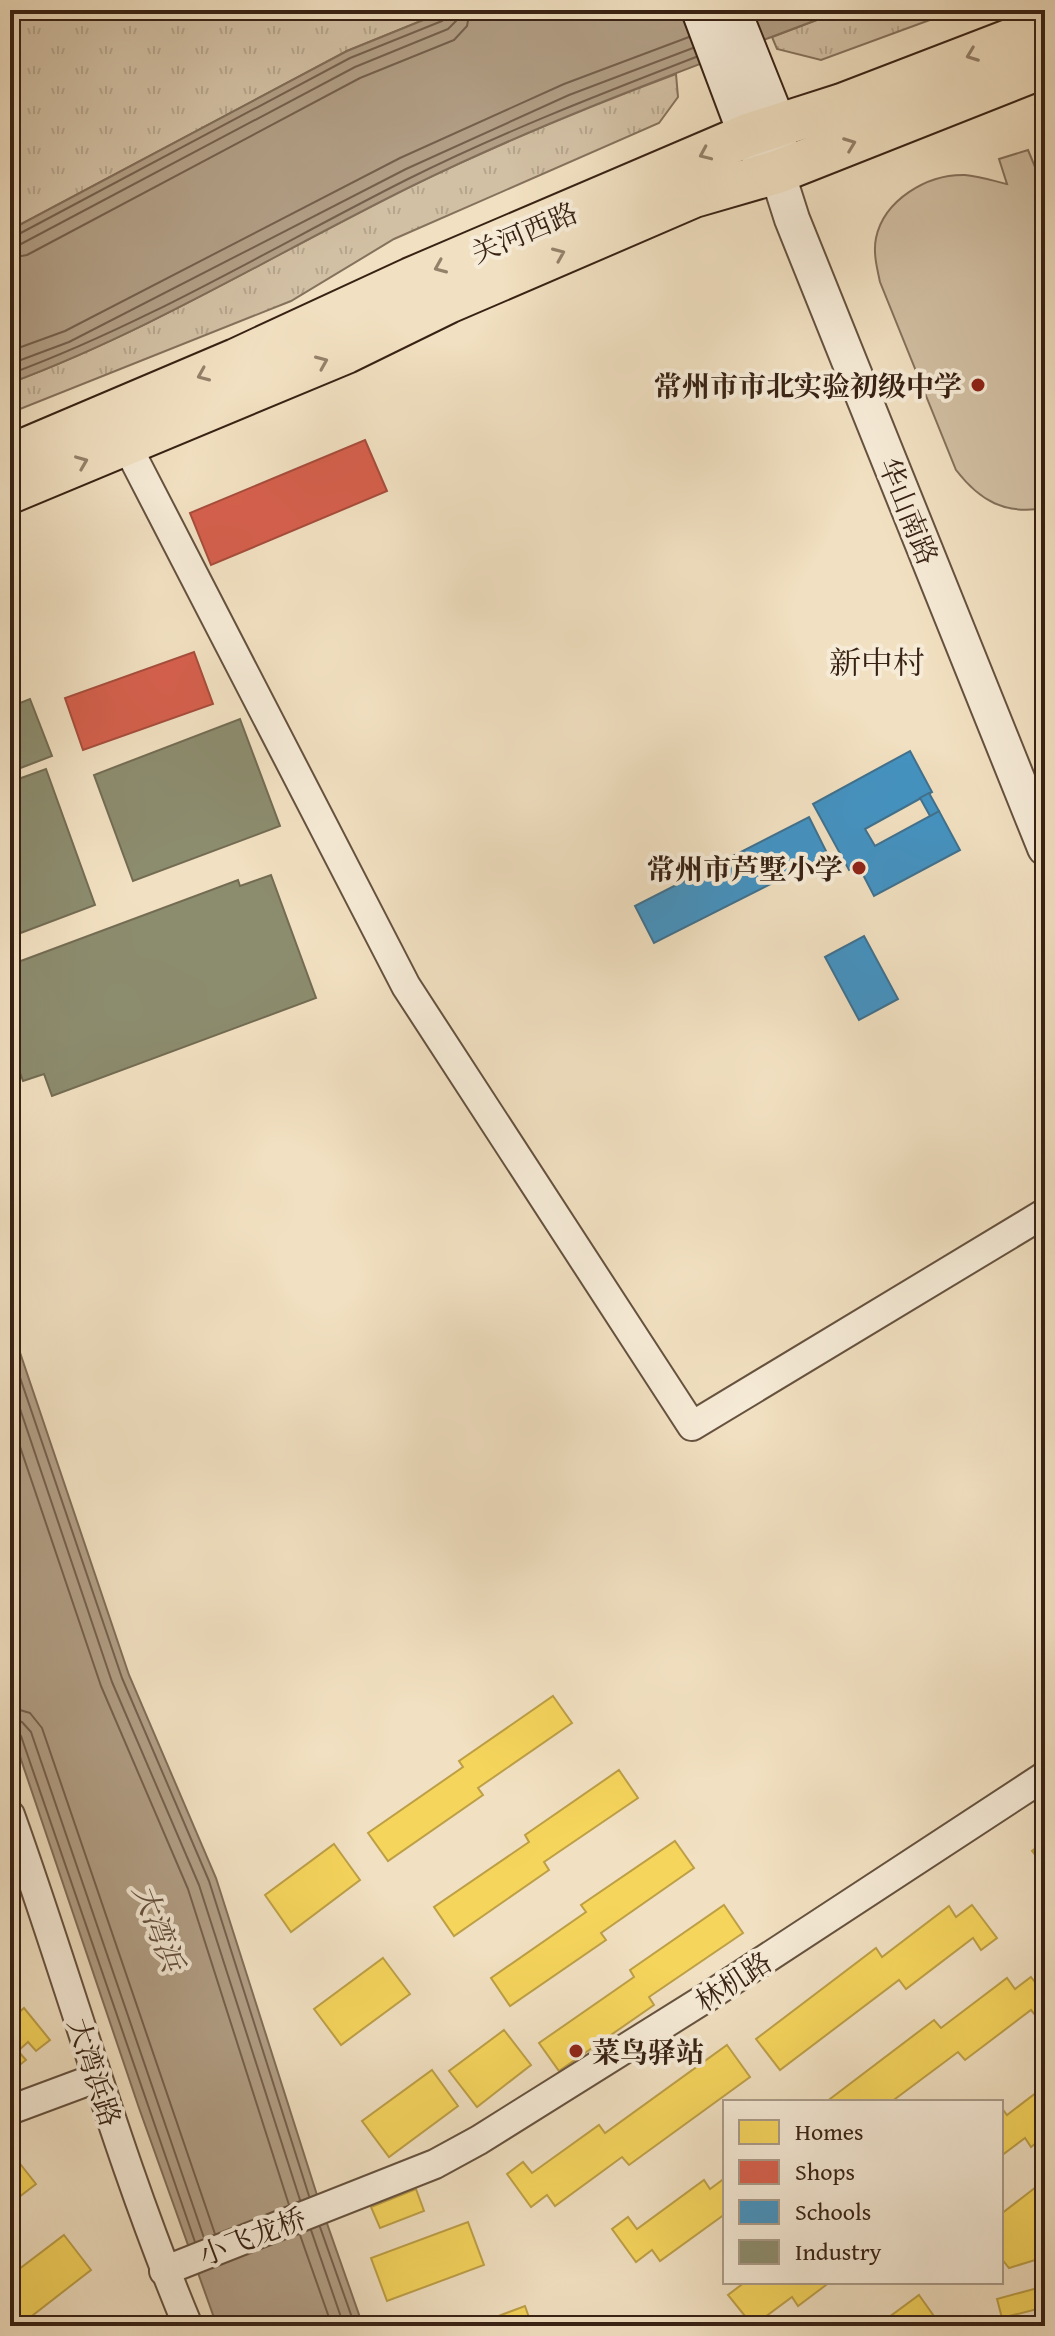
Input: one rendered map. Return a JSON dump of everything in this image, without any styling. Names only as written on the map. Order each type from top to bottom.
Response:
[{"type":"main road","points":[[701,10],[734,56],[777,172]]},
{"type":"main road","points":[[731,10],[734,56]]},
{"type":"main road","name":"关河西路","points":[[10,456],[236,360],[411,279],[763,130],[842,105],[1045,27]]},
{"type":"main road","name":"关河西路","points":[[10,492],[346,352],[448,302],[694,196],[777,172],[1045,66]]},
{"type":"street","name":"华山南路","points":[[777,172],[803,247],[1045,848]]},
{"type":"street","points":[[126,444],[406,986],[692,1426],[1045,1213]]},
{"type":"street","name":"林机路","points":[[324,2209],[435,2164],[479,2140],[709,1996],[1045,1776]]},
{"type":"street","name":"大湾浜路","points":[[10,1815],[96,2078],[172,2267],[188,2326]]},
{"type":"street","points":[[10,2110],[96,2078]]},
{"type":"street","name":"小飞龙桥","points":[[172,2267],[324,2209]]},
{"type":"green space","points":[[10,10],[448,10],[347,51],[10,230]]},
{"type":"green space","points":[[843,10],[957,10],[821,60],[777,49],[772,37]]},
{"type":"green space","points":[[676,74],[678,97],[659,123],[394,239],[291,301],[10,413],[10,383],[164,315],[445,170],[543,126]]},
{"type":"green space","name":"常州市市北实验初级中学","points":[[1028,150],[1045,191],[1045,508],[1031,510],[994,503],[974,490],[956,470],[880,282],[875,249],[876,238],[888,212],[909,192],[922,184],[951,176],[965,175],[1007,184],[999,159]]},
{"type":"water","points":[[448,10],[843,10],[518,137],[362,211],[113,340],[10,383],[10,230],[347,51]]},
{"type":"water","name":"大湾浜","points":[[10,1323],[129,1675],[216,1878],[317,2195],[363,2326],[217,2326],[139,2108],[10,1727]]},
{"type":"building: Homes","points":[[553,1696],[572,1723],[478,1788],[483,1795],[388,1861],[368,1833],[463,1767],[459,1761]]},
{"type":"building: Homes","points":[[619,1770],[638,1798],[544,1862],[549,1870],[454,1936],[434,1907],[529,1842],[525,1835]]},
{"type":"building: Homes","points":[[675,1841],[694,1868],[601,1933],[606,1940],[510,2006],[491,1978],[586,1912],[581,1905]]},
{"type":"building: Homes","points":[[1045,1841],[1045,1867],[1032,1851]]},
{"type":"building: Homes","points":[[334,1844],[360,1880],[291,1932],[265,1895]]},
{"type":"building: Homes","points":[[724,1905],[743,1933],[649,1997],[654,2005],[559,2071],[539,2043],[634,1977],[630,1970]]},
{"type":"building: Homes","points":[[972,1905],[997,1938],[981,1950],[973,1938],[906,1989],[899,1980],[780,2070],[756,2039],[876,1948],[882,1957],[949,1906],[956,1917]]},
{"type":"building: Homes","points":[[383,1958],[410,1994],[341,2045],[314,2009]]},
{"type":"building: Homes","points":[[1031,1977],[1045,1995],[1045,2018],[1040,2021],[1031,2010],[965,2060],[958,2052],[894,2100],[829,2100],[934,2020],[941,2028],[1007,1978],[1015,1989]]},
{"type":"building: Homes","points":[[10,2004],[18,2013],[24,2008],[50,2040],[36,2051],[28,2042],[18,2051],[26,2060],[11,2072]]},
{"type":"building: Homes","points":[[504,2030],[531,2065],[477,2107],[449,2071]]},
{"type":"building: Homes","points":[[727,2045],[750,2077],[629,2165],[622,2157],[555,2206],[547,2195],[531,2207],[507,2174],[523,2162],[532,2173],[599,2125],[605,2133]]},
{"type":"building: Homes","points":[[432,2070],[458,2106],[389,2157],[362,2121]]},
{"type":"building: Homes","points":[[1045,2086],[1045,2136],[1031,2147],[1025,2138],[1003,2154],[1003,2110],[1007,2115]]},
{"type":"building: Homes","points":[[10,2151],[36,2184],[10,2204]]},
{"type":"building: Homes","points":[[723,2179],[723,2215],[660,2261],[652,2250],[636,2262],[612,2229],[628,2217],[637,2229],[704,2180],[710,2189]]},
{"type":"building: Homes","points":[[1045,2180],[1045,2257],[1009,2268],[1003,2260],[1003,2212]]},
{"type":"building: Homes","points":[[416,2189],[424,2211],[380,2228],[371,2207]]},
{"type":"building: Homes","points":[[468,2222],[484,2265],[387,2301],[371,2258]]},
{"type":"building: Homes","points":[[64,2235],[91,2270],[19,2326],[10,2326],[10,2276]]},
{"type":"building: Homes","points":[[742,2284],[827,2284],[798,2306],[792,2297],[753,2326],[728,2295]]},
{"type":"building: Homes","points":[[1045,2286],[1045,2307],[1002,2318],[997,2299]]},
{"type":"building: Homes","points":[[919,2295],[941,2326],[877,2326]]},
{"type":"building: Homes","points":[[525,2306],[532,2326],[472,2326]]},
{"type":"building: Shops","points":[[365,440],[387,491],[211,565],[190,513]]},
{"type":"building: Shops","points":[[194,652],[213,704],[83,750],[65,698]]},
{"type":"building: Schools","points":[[910,751],[932,792],[865,829],[875,846],[939,811],[960,850],[874,896],[858,865],[849,870],[813,804]]},
{"type":"building: Schools","points":[[929,793],[939,811],[930,816],[920,798]]},
{"type":"building: Schools","points":[[809,817],[828,855],[654,943],[635,906]]},
{"type":"building: Schools","points":[[864,936],[898,999],[859,1020],[825,957]]},
{"type":"building: Industry","points":[[30,699],[52,756],[10,772],[10,707]]},
{"type":"building: Industry","points":[[240,719],[280,826],[133,881],[94,775]]},
{"type":"building: Industry","points":[[46,769],[95,905],[10,937],[10,782]]},
{"type":"building: Industry","points":[[271,875],[316,998],[52,1096],[44,1074],[23,1081],[10,1045],[10,965],[238,880],[240,886]]},
{"type":"place","name":"常州市市北实验初级中学","points":[[978,385]]},
{"type":"place","name":"常州市芦墅小学","points":[[859,868]]},
{"type":"place","name":"菜鸟驿站","points":[[576,2051]]},
{"type":"district","name":"新中村","points":[[877,662]]}]
